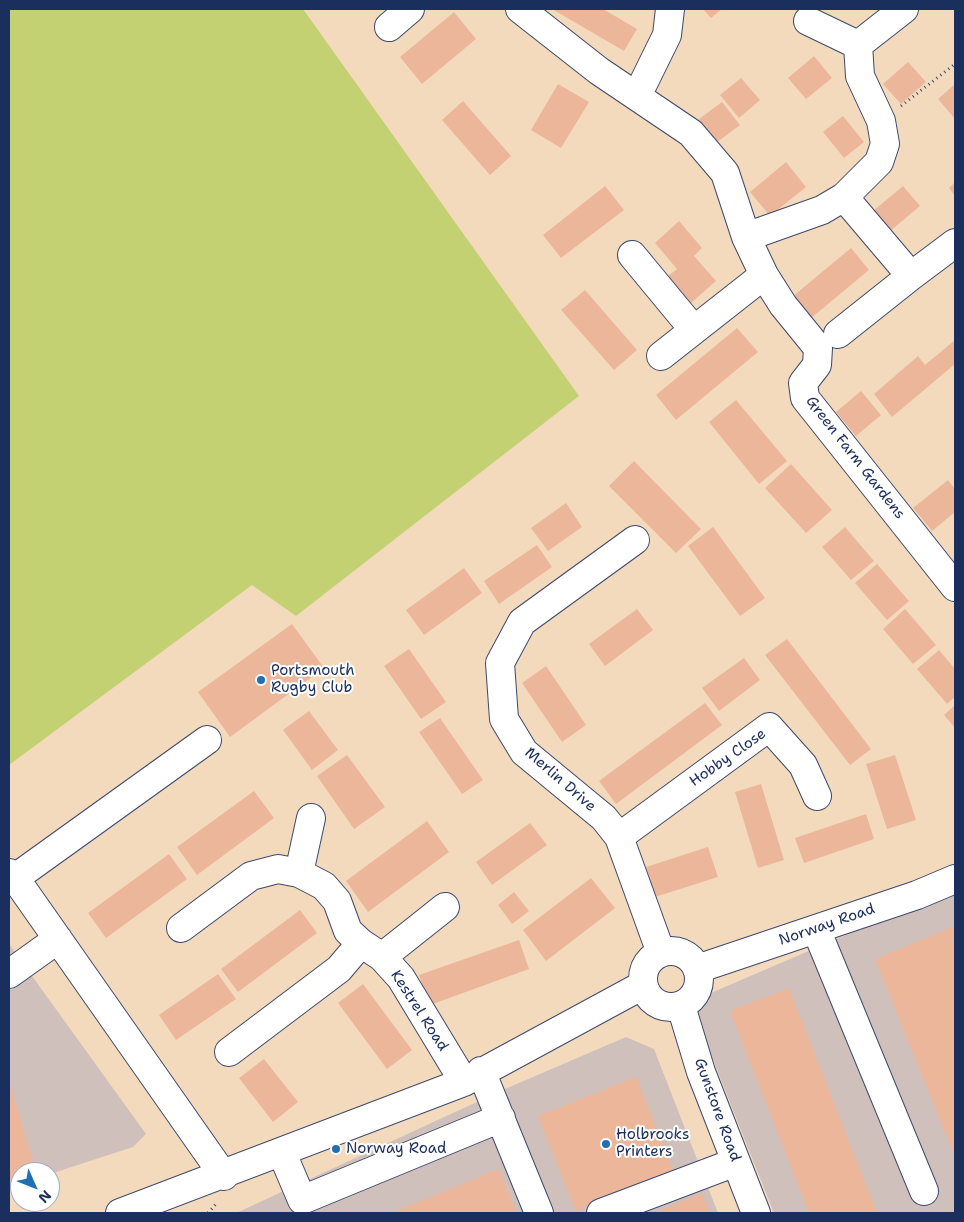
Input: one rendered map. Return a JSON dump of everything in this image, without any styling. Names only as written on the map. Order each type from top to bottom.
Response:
[{"type":"street","points":[[389,27],[410,9]]},
{"type":"street","name":"Green Farm Gardens","points":[[520,9],[599,70],[691,133],[726,173],[746,236],[764,275],[783,304],[818,348],[817,365],[803,383],[805,398],[950,569]]},
{"type":"street","points":[[637,96],[667,36],[670,9]]},
{"type":"street","points":[[858,45],[904,9]]},
{"type":"street","points":[[808,21],[858,45]]},
{"type":"street","points":[[746,236],[822,210],[844,197],[879,162],[885,144],[881,122],[860,76],[858,45]]},
{"type":"street","points":[[844,197],[911,276]]},
{"type":"street","points":[[838,334],[955,243]]},
{"type":"street","points":[[632,255],[694,330]]},
{"type":"street","points":[[662,356],[764,275]]},
{"type":"street","name":"Merlin Drive","points":[[635,540],[522,622],[500,663],[504,719],[524,752],[604,818],[619,837],[661,953]]},
{"type":"street","name":"Hobby Close","points":[[619,837],[769,727],[803,765],[817,796]]},
{"type":"street","points":[[207,740],[12,875],[224,1176]]},
{"type":"street","points":[[300,873],[311,818]]},
{"type":"street","name":"Kestrel Road","points":[[181,928],[250,876],[278,870],[300,873],[324,886],[337,900],[348,931],[400,978],[501,1118],[539,1213]]},
{"type":"street","name":"Norway Road","points":[[698,969],[917,895],[955,879]]},
{"type":"street","points":[[229,1052],[340,969],[444,908]]},
{"type":"street","points":[[816,929],[924,1191]]},
{"type":"street","points":[[9,974],[58,939]]},
{"type":"street","points":[[661,953],[680,953],[688,956],[698,969],[699,980],[697,990],[691,1000],[681,1006],[673,1008],[656,1003],[647,994],[643,985],[645,967],[661,953]]},
{"type":"street","points":[[120,1213],[224,1176],[473,1077],[643,985]]},
{"type":"street","name":"Gunstore Road","points":[[681,1006],[701,1072],[756,1213]]},
{"type":"street","points":[[282,1153],[299,1206],[501,1118]]},
{"type":"street","points":[[600,1213],[736,1162]]},
{"type":"path","points":[[881,122],[955,64]]},
{"type":"shaded area","points":[[955,888],[955,1213],[774,1213],[690,1002]]},
{"type":"shaded area","points":[[9,944],[146,1134],[133,1147],[60,1171],[60,1162],[10,1162],[9,1187]]},
{"type":"shaded area","points":[[626,1037],[654,1049],[718,1213],[236,1213],[505,1089]]},
{"type":"green space","points":[[303,9],[579,396],[296,616],[252,585],[9,765],[9,10]]},
{"type":"building","points":[[552,9],[603,9],[637,29],[624,51]]},
{"type":"building","points":[[703,9],[722,9],[711,18]]},
{"type":"building","points":[[454,12],[476,39],[422,84],[400,57]]},
{"type":"building","points":[[814,56],[832,78],[806,99],[788,78]]},
{"type":"building","points":[[908,62],[926,82],[901,104],[883,84]]},
{"type":"building","points":[[741,78],[760,100],[739,118],[720,95]]},
{"type":"building","points":[[558,84],[589,102],[561,148],[531,130]]},
{"type":"building","points":[[955,84],[955,119],[938,99]]},
{"type":"building","points":[[463,101],[511,156],[490,175],[442,120]]},
{"type":"building","points":[[722,102],[740,125],[716,143],[699,119]]},
{"type":"building","points":[[843,116],[864,142],[844,158],[823,132]]},
{"type":"building","points":[[786,162],[806,187],[770,216],[750,192]]},
{"type":"building","points":[[955,182],[955,196],[949,188]]},
{"type":"building","points":[[605,186],[624,210],[561,258],[543,235]]},
{"type":"building","points":[[903,186],[920,206],[889,232],[872,212]]},
{"type":"building","points":[[679,221],[702,248],[694,256],[716,281],[691,303],[668,276],[677,269],[655,243]]},
{"type":"building","points":[[851,248],[869,270],[810,319],[792,297]]},
{"type":"building","points":[[585,290],[637,350],[614,370],[561,310]]},
{"type":"building","points":[[737,328],[758,352],[676,420],[656,395]]},
{"type":"building","points":[[955,340],[955,364],[892,417],[874,394],[918,356],[925,365]]},
{"type":"building","points":[[861,391],[881,415],[856,436],[836,412]]},
{"type":"building","points":[[736,400],[787,461],[759,484],[709,422]]},
{"type":"building","points":[[634,461],[701,529],[676,553],[609,486]]},
{"type":"building","points":[[791,464],[832,510],[806,533],[765,488]]},
{"type":"building","points":[[948,480],[955,489],[955,512],[932,531],[913,508]]},
{"type":"building","points":[[566,503],[582,527],[548,551],[531,528]]},
{"type":"building","points":[[713,527],[765,598],[740,616],[688,546]]},
{"type":"building","points":[[845,527],[874,561],[851,580],[822,547]]},
{"type":"building","points":[[537,545],[552,567],[499,604],[484,581]]},
{"type":"building","points":[[877,564],[909,601],[887,620],[855,583]]},
{"type":"building","points":[[464,568],[482,593],[424,635],[406,610]]},
{"type":"building","points":[[637,609],[653,630],[605,666],[589,644]]},
{"type":"building","points":[[905,609],[936,645],[913,664],[883,629]]},
{"type":"building","name":"Portsmouth Rugby Club","points":[[292,624],[324,668],[230,737],[198,692]]},
{"type":"building","points":[[787,639],[871,749],[850,765],[765,655]]},
{"type":"building","points":[[409,649],[446,702],[421,719],[384,666]]},
{"type":"building","points":[[939,650],[955,669],[955,697],[947,704],[917,669]]},
{"type":"building","points":[[744,658],[760,680],[719,711],[702,688]]},
{"type":"building","points":[[546,666],[586,725],[562,742],[522,683]]},
{"type":"building","points":[[705,703],[722,725],[616,804],[599,781]]},
{"type":"building","points":[[955,705],[955,728],[944,715]]},
{"type":"building","points":[[309,711],[338,750],[312,770],[283,730]]},
{"type":"building","points":[[440,718],[483,780],[462,794],[419,732]]},
{"type":"building","points":[[347,755],[385,807],[354,829],[317,776]]},
{"type":"building","points":[[895,755],[916,820],[887,829],[866,764]]},
{"type":"building","points":[[761,784],[784,860],[758,868],[735,792]]},
{"type":"building","points":[[254,791],[274,818],[197,875],[177,847]]},
{"type":"building","points":[[866,814],[874,839],[804,863],[795,838]]},
{"type":"building","points":[[427,821],[449,852],[368,912],[346,881]]},
{"type":"building","points":[[530,823],[547,845],[492,885],[476,862]]},
{"type":"building","points":[[708,847],[718,877],[655,897],[646,867]]},
{"type":"building","points":[[169,854],[187,879],[106,938],[88,913]]},
{"type":"building","points":[[591,878],[615,908],[546,961],[523,930]]},
{"type":"building","points":[[514,892],[529,911],[512,924],[498,905]]},
{"type":"building","points":[[300,910],[317,933],[238,992],[221,969]]},
{"type":"building","points":[[955,926],[955,1157],[875,959]]},
{"type":"building","points":[[519,940],[529,969],[430,1005],[419,975]]},
{"type":"building","points":[[218,974],[236,999],[176,1040],[159,1015]]},
{"type":"building","points":[[363,984],[412,1050],[387,1069],[338,1003]]},
{"type":"building","points":[[789,988],[877,1213],[809,1213],[730,1011]]},
{"type":"building","points":[[264,1059],[298,1102],[273,1122],[239,1078]]},
{"type":"building","name":"Holbrooks Printers","points":[[636,1077],[674,1172],[576,1211],[538,1116]]},
{"type":"building","points":[[9,1081],[33,1162],[10,1162],[9,1179]]},
{"type":"building","points":[[499,1169],[517,1213],[391,1213]]},
{"type":"building","points":[[702,1193],[710,1213],[654,1213]]},
{"type":"place","name":"Portsmouth Rugby Club","points":[[261,680]]},
{"type":"place","name":"Holbrooks Printers","points":[[606,1144]]},
{"type":"place","name":"Norway Road","points":[[336,1149]]}]
